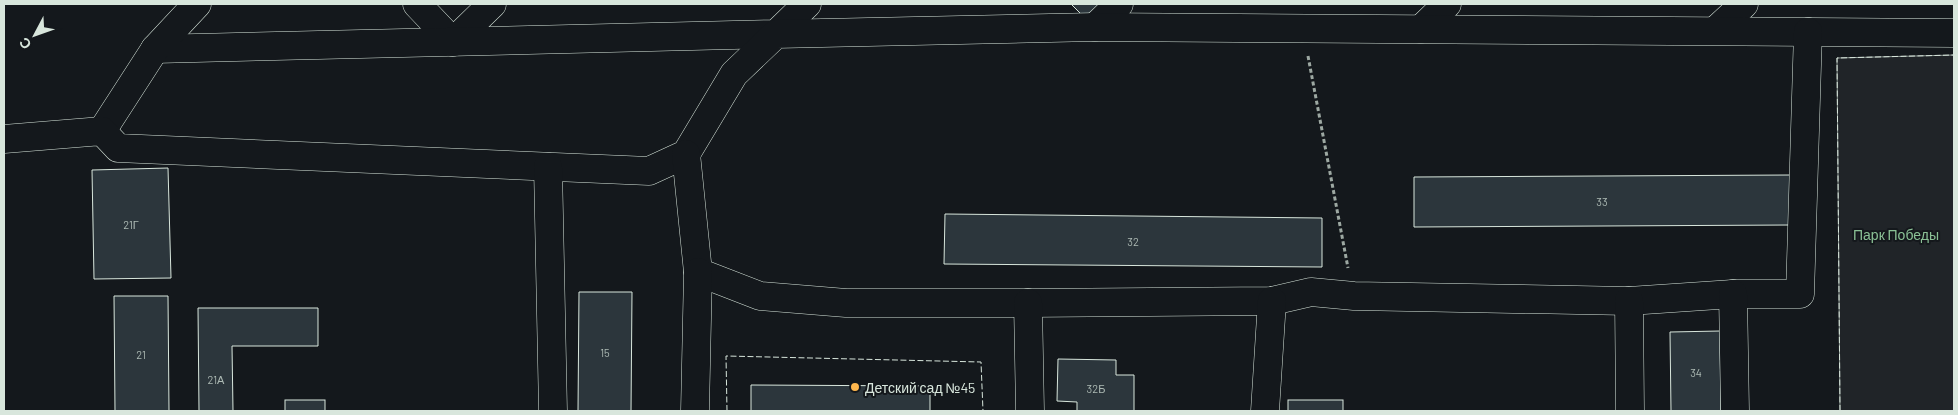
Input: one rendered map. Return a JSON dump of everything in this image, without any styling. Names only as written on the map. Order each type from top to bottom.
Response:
[{"type":"lane","points":[[102,132],[155,49],[197,4]]},
{"type":"lane","points":[[418,4],[453,42]]},
{"type":"lane","points":[[453,42],[492,4]]},
{"type":"lane","points":[[4,140],[102,132],[118,148],[649,171],[686,154],[734,74],[807,4]]},
{"type":"lane","points":[[1095,27],[1119,4]]},
{"type":"lane","points":[[1421,29],[1447,4]]},
{"type":"lane","points":[[1716,30],[1744,4]]},
{"type":"lane","points":[[155,49],[1095,27],[1954,33]]},
{"type":"lane","points":[[698,272],[760,296],[846,303],[1272,301],[1311,292],[1354,296],[1629,301],[1732,294],[1800,294],[1808,32]]},
{"type":"lane","points":[[686,154],[698,272],[696,411]]},
{"type":"lane","points":[[548,167],[552,411]]},
{"type":"lane","points":[[1732,294],[1735,411]]},
{"type":"lane","points":[[1265,411],[1272,301]]},
{"type":"lane","points":[[1629,301],[1630,411]]},
{"type":"lane","points":[[1028,303],[1030,411]]},
{"type":"path","points":[[1302,28],[1354,296]]},
{"type":"green space","name":"Парк Победы","points":[[1954,55],[1954,411],[1840,411],[1837,58]]},
{"type":"building","points":[[1071,4],[1105,4],[1088,21]]},
{"type":"building","points":[[168,168],[171,278],[94,279],[92,170]]},
{"type":"building","points":[[1790,175],[1791,225],[1414,227],[1414,177]]},
{"type":"building","points":[[945,214],[1322,218],[1322,267],[944,264]]},
{"type":"building","points":[[579,292],[632,292],[631,411],[578,411]]},
{"type":"building","points":[[114,296],[168,296],[169,411],[115,411]]},
{"type":"building","points":[[198,308],[318,308],[318,346],[232,346],[233,411],[199,411]]},
{"type":"building","points":[[1720,331],[1721,411],[1671,411],[1670,332]]},
{"type":"building","points":[[1058,359],[1116,360],[1116,375],[1134,375],[1134,411],[1077,411],[1077,402],[1057,401]]},
{"type":"building","points":[[751,385],[930,386],[930,411],[751,411]]},
{"type":"building","points":[[285,400],[325,400],[325,411],[285,411]]},
{"type":"building","points":[[1288,400],[1343,400],[1343,411],[1288,411]]},
{"type":"fence","points":[[1840,411],[1837,58],[1954,55]]},
{"type":"fence","points":[[727,411],[726,356],[981,362],[983,411]]},
{"type":"place","name":"Детский сад №45","points":[[855,387]]}]
